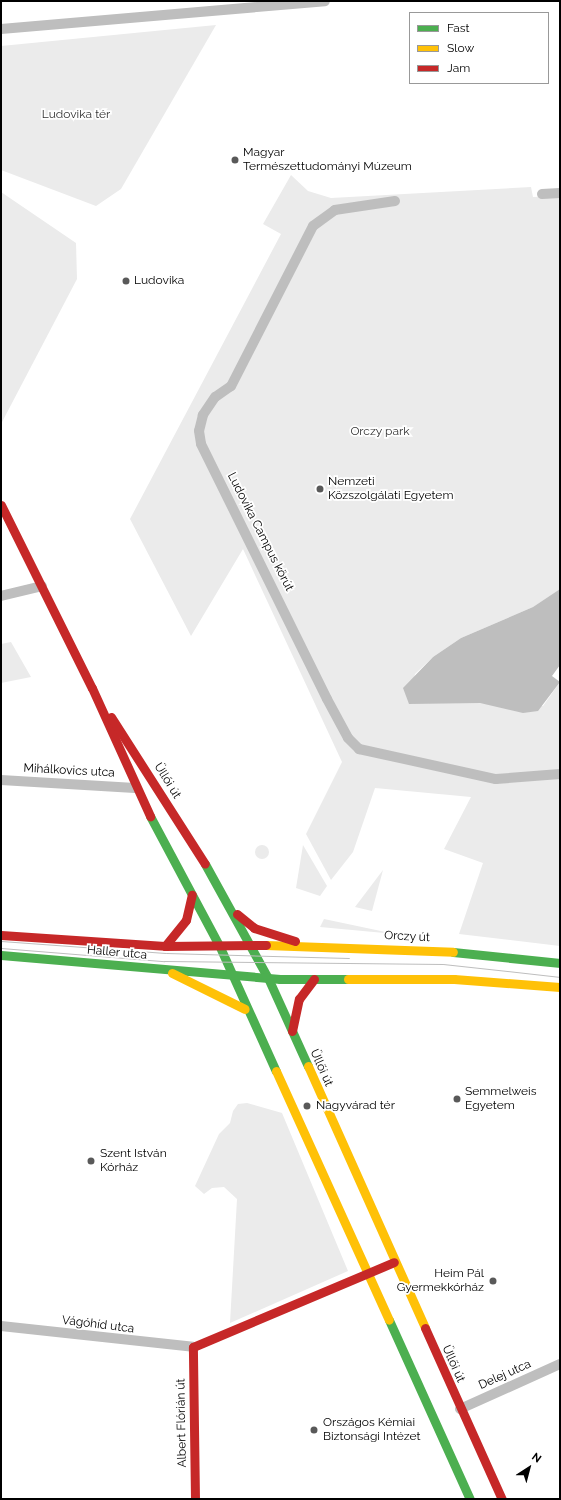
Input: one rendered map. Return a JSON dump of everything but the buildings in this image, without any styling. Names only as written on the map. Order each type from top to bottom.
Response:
[{"type":"main road","name":"Üllői út","points":[[1,505],[92,688],[135,788],[219,945],[245,1009],[470,1499]]},
{"type":"main road","name":"Üllői út","points":[[92,688],[148,773],[252,946],[268,978],[460,1409],[502,1499]]},
{"type":"main road","points":[[165,946],[186,920],[192,895]]},
{"type":"main road","points":[[230,909],[254,928],[307,944]]},
{"type":"main road","name":"Haller utca","points":[[1,935],[165,946],[252,946]]},
{"type":"main road","name":"Orczy út","points":[[252,946],[307,944],[431,950],[560,962]]},
{"type":"main road","name":"Haller utca","points":[[1,955],[268,978]]},
{"type":"main road","points":[[162,969],[245,1009]]},
{"type":"main road","points":[[268,978],[454,979],[560,986]]},
{"type":"main road","points":[[292,1032],[301,995],[314,979]]},
{"type":"main road","points":[[193,1347],[394,1262]]},
{"type":"main road","name":"Albert Flórián út","points":[[193,1347],[195,1499]]},
{"type":"street","points":[[1,29],[325,1]]},
{"type":"street","points":[[542,194],[560,193]]},
{"type":"street","name":"Ludovika Campus körút","points":[[395,201],[335,210],[313,226],[231,386],[216,397],[206,411],[199,437],[327,699],[348,738],[359,749],[496,779],[560,774]]},
{"type":"street","points":[[1,596],[42,586]]},
{"type":"street","name":"Mihálkovics utca","points":[[1,780],[135,788]]},
{"type":"street","name":"Vágóhíd utca","points":[[1,1326],[193,1347]]},
{"type":"street","name":"Delej utca","points":[[460,1409],[560,1364]]},
{"type":"green space","name":"Ludovika tér","points":[[216,25],[121,189],[96,206],[1,170],[1,46]]},
{"type":"green space","name":"Orczy park","points":[[291,175],[308,191],[331,198],[531,187],[533,197],[560,196],[560,589],[533,607],[461,638],[433,657],[415,674],[409,704],[436,701],[543,706],[560,682],[560,946],[459,934],[483,863],[444,849],[471,797],[375,788],[353,852],[331,880],[306,834],[342,762],[243,549],[191,636],[130,519],[281,234],[263,224]]},
{"type":"green space","points":[[1,192],[76,243],[77,279],[1,424]]},
{"type":"green space","points":[[11,642],[31,677],[1,683],[1,644]]},
{"type":"green space","points":[[259,845],[265,845],[269,849],[269,855],[265,859],[259,859],[255,855],[255,849]]},
{"type":"green space","points":[[303,845],[327,886],[320,896],[296,888]]},
{"type":"green space","points":[[383,870],[372,911],[355,907]]},
{"type":"green space","points":[[324,919],[395,934],[320,927]]},
{"type":"green space","points":[[247,1103],[282,1113],[348,1271],[230,1323],[237,1199],[224,1187],[212,1188],[204,1194],[195,1186],[219,1134],[230,1123],[233,1111],[238,1104]]},
{"type":"shaded area","points":[[560,589],[560,665],[552,676],[560,682],[538,711],[523,713],[480,703],[409,704],[403,688],[433,657],[461,638],[533,607]]},
{"type":"tram line","points":[[1,941],[166,953],[349,958]]},
{"type":"tram line","points":[[1,948],[164,961],[443,964],[560,977]]},
{"type":"traffic: fast","points":[[150,816],[219,945],[276,1071]]},
{"type":"traffic: fast","points":[[205,864],[268,978],[308,1066]]},
{"type":"traffic: fast","points":[[453,952],[560,963]]},
{"type":"traffic: fast","points":[[1,955],[280,979],[348,979]]},
{"type":"traffic: fast","points":[[389,1320],[470,1499]]},
{"type":"traffic: slow","points":[[266,945],[453,952]]},
{"type":"traffic: slow","points":[[172,973],[245,1009]]},
{"type":"traffic: slow","points":[[348,979],[454,979],[560,987]]},
{"type":"traffic: slow","points":[[308,1066],[425,1328]]},
{"type":"traffic: slow","points":[[276,1071],[389,1320]]},
{"type":"traffic: jam","points":[[1,505],[92,688],[150,816]]},
{"type":"traffic: jam","points":[[111,717],[205,864]]},
{"type":"traffic: jam","points":[[165,946],[186,920],[192,895]]},
{"type":"traffic: jam","points":[[237,914],[254,928],[295,941]]},
{"type":"traffic: jam","points":[[1,935],[165,946],[266,945]]},
{"type":"traffic: jam","points":[[292,1031],[299,999],[314,979]]},
{"type":"traffic: jam","points":[[195,1499],[193,1347],[394,1262]]},
{"type":"traffic: jam","points":[[425,1328],[502,1499]]},
{"type":"place","name":"Magyar Természettudományi Múzeum","points":[[235,160]]},
{"type":"place","name":"Ludovika","points":[[126,281]]},
{"type":"place","name":"Nemzeti Közszolgálati Egyetem","points":[[320,489]]},
{"type":"place","name":"Semmelweis Egyetem","points":[[457,1099]]},
{"type":"place","name":"Nagyvárad tér","points":[[307,1106]]},
{"type":"place","name":"Szent István Kórház","points":[[91,1161]]},
{"type":"place","name":"Heim Pál Gyermekkórház","points":[[493,1281]]},
{"type":"place","name":"Országos Kémiai Biztonsági Intézet","points":[[314,1430]]}]
